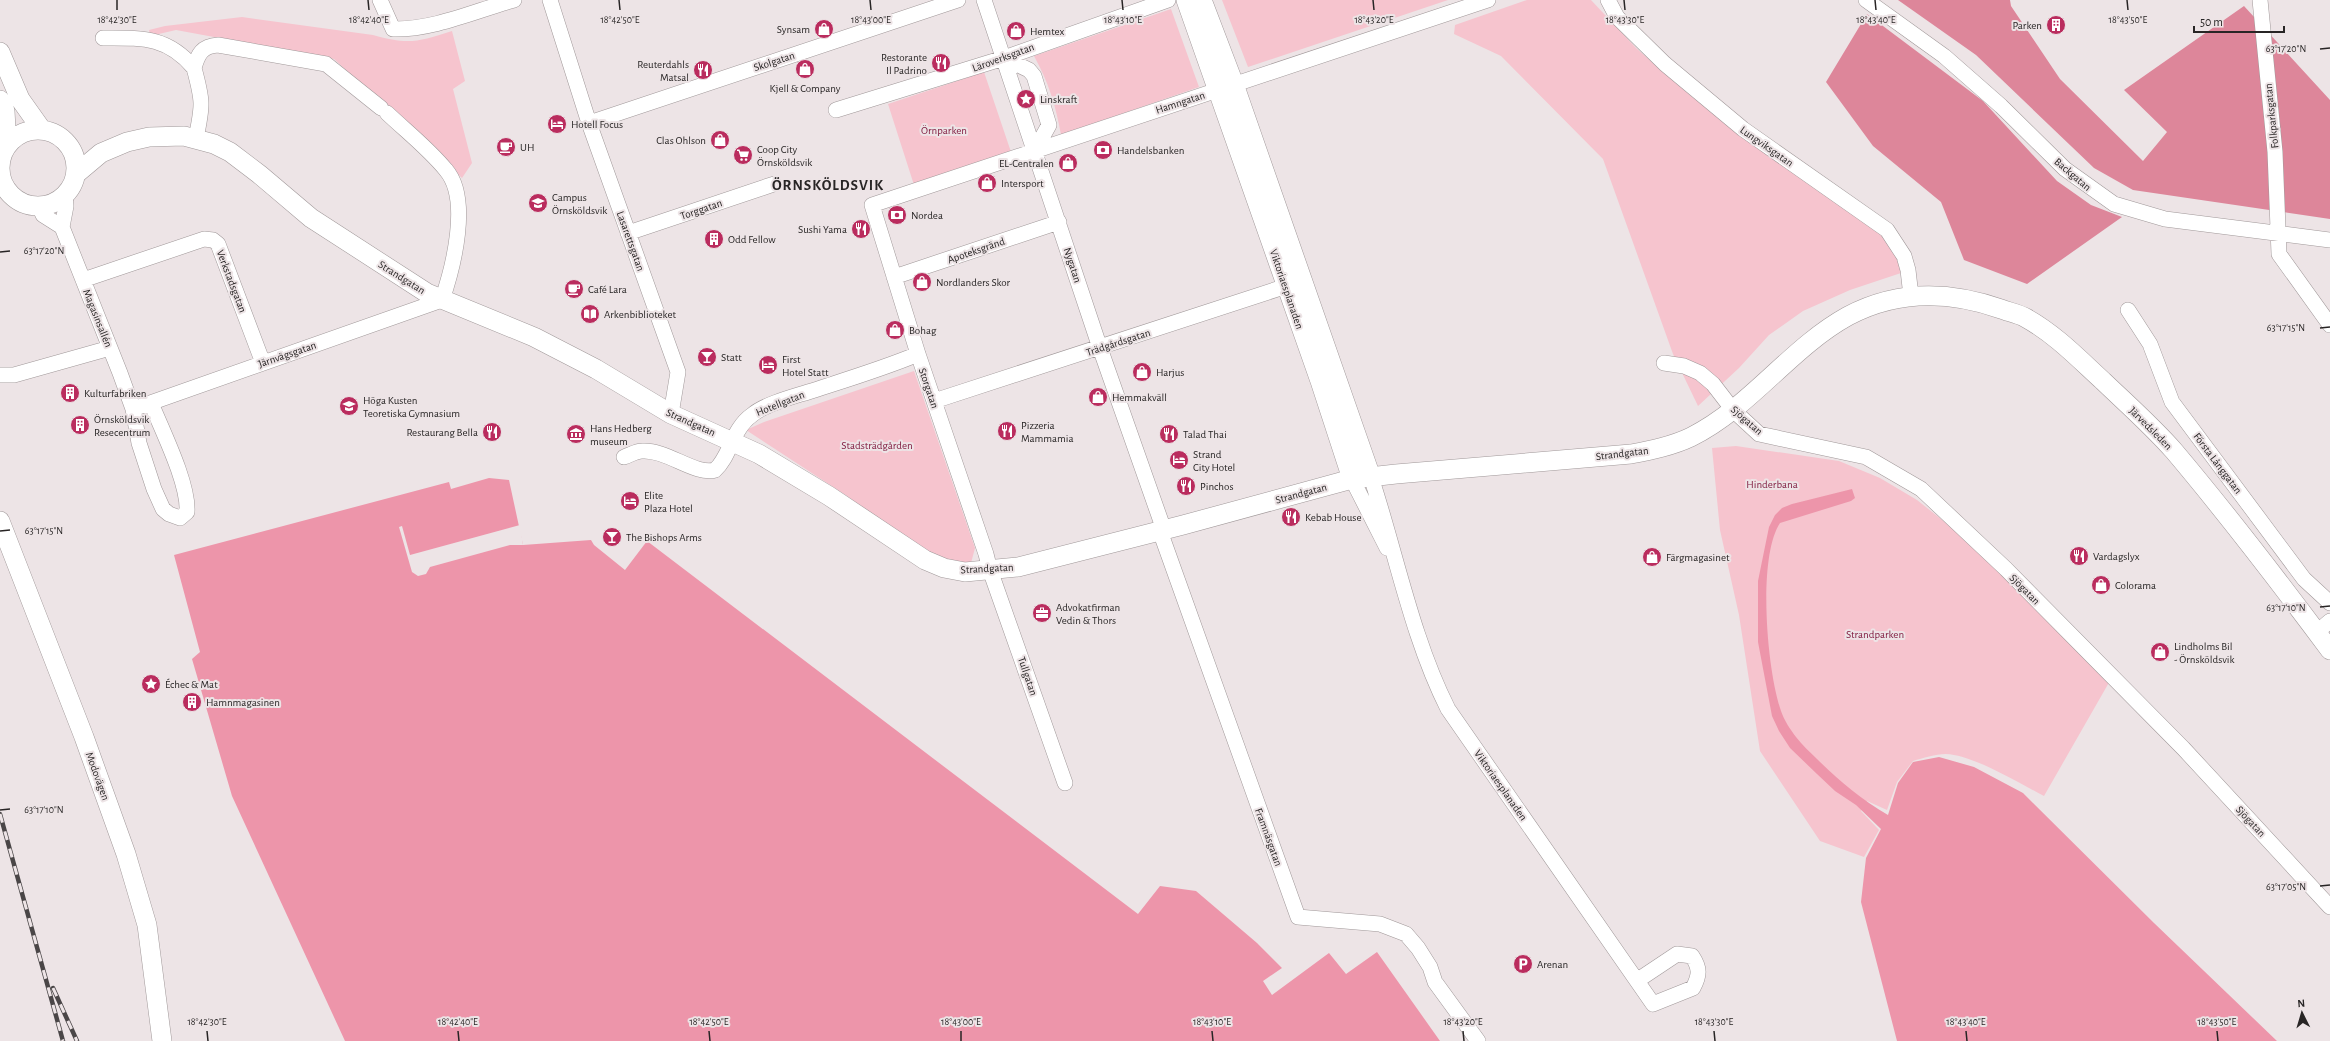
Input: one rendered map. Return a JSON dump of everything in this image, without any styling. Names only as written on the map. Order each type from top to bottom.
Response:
[{"type":"main road","name":"Viktoriaesplanaden","points":[[1186,0],[1227,87]]},
{"type":"main road","name":"Viktoriaesplanaden","points":[[1202,0],[1227,87],[1294,284],[1352,479]]},
{"type":"main road","points":[[0,52],[20,99],[42,130]]},
{"type":"main road","points":[[0,100],[5,110],[0,172],[8,200],[39,206],[57,201],[65,196],[72,186],[76,174],[74,156],[64,140]]},
{"type":"main road","points":[[2,156],[22,133],[42,130],[54,133],[64,140],[101,153]]},
{"type":"main road","name":"Strandgatan","points":[[76,174],[101,153],[127,142],[149,137],[171,135],[196,138],[230,152],[311,218],[427,293],[534,337],[596,369],[672,414],[731,440],[794,475],[925,560],[944,568],[965,572],[988,562],[1018,567],[1162,531],[1352,479],[1631,454],[1668,446],[1692,437],[1733,410],[1814,337],[1835,324],[1880,303],[1911,296]]},
{"type":"main road","name":"Viktoriaesplanaden","points":[[1294,284],[1371,477]]},
{"type":"main road","name":"Järvedsleden","points":[[1911,296],[1946,295],[1984,303],[2026,318],[2065,346],[2173,450],[2323,626],[2330,650]]},
{"type":"main road","name":"Modovägen","points":[[0,521],[84,737],[126,854],[147,925],[162,1041]]},
{"type":"street","points":[[380,0],[393,29],[398,30],[429,25],[514,0]]},
{"type":"street","name":"Lasarettsgatan","points":[[550,0],[589,122],[678,372],[672,414]]},
{"type":"street","name":"Skolgatan","points":[[589,122],[958,0]]},
{"type":"street","name":"Nygatan","points":[[984,0],[1162,531]]},
{"type":"street","name":"Läroverksgatan","points":[[836,110],[1004,58],[1019,51],[1168,0]]},
{"type":"street","name":"Hamngatan","points":[[872,205],[1488,0]]},
{"type":"street","name":"Lungviksgatan","points":[[1608,0],[1617,17],[1665,64],[1743,130],[1887,230],[1904,256],[1908,270],[1911,296]]},
{"type":"street","name":"Backgatan","points":[[1866,0],[1944,56],[2001,106],[2065,169],[2103,198],[2125,209],[2165,219],[2330,240]]},
{"type":"street","name":"Folkparksgatan","points":[[2260,0],[2275,152],[2279,254],[2330,325]]},
{"type":"street","points":[[103,38],[143,39],[157,42],[181,53],[194,68],[203,102],[196,138]]},
{"type":"street","points":[[194,68],[203,49],[218,45],[326,64],[384,111],[447,171],[458,199],[456,251],[442,300]]},
{"type":"street","points":[[1004,58],[1029,70],[1034,76],[1049,125],[1035,150]]},
{"type":"street","name":"Torggatan","points":[[628,233],[774,184]]},
{"type":"street","points":[[39,206],[43,215],[62,227],[66,206],[65,196]]},
{"type":"street","name":"Storgatan","points":[[872,205],[918,354],[988,562]]},
{"type":"street","name":"Apoteksgränd","points":[[894,277],[1059,222]]},
{"type":"street","name":"Magasinsallén","points":[[62,227],[133,409],[139,443],[163,509],[180,518],[187,512],[188,499],[172,453],[151,403]]},
{"type":"street","name":"Verkstadsgatan","points":[[83,280],[204,239],[213,240],[218,244],[263,363]]},
{"type":"street","name":"Trädgårdsgatan","points":[[934,401],[1294,284]]},
{"type":"street","name":"Järnvägsgatan","points":[[133,409],[442,300]]},
{"type":"street","name":"Första Långgatan","points":[[2128,310],[2150,344],[2172,402],[2304,579],[2330,602]]},
{"type":"street","points":[[0,375],[14,375],[110,348]]},
{"type":"street","name":"Hotellgatan","points":[[624,457],[640,451],[653,451],[710,472],[719,467],[731,440],[752,414],[788,398],[918,354]]},
{"type":"street","name":"Sjögatan","points":[[1664,363],[1684,366],[1700,373],[1713,384],[1733,410],[1759,434],[1866,457],[1921,489],[2006,569],[2183,748],[2330,907]]},
{"type":"street","name":"Viktoriaesplanaden","points":[[1371,477],[1390,532],[1399,572],[1438,690],[1448,709],[1638,980]]},
{"type":"street","name":"Viktoriaesplanaden","points":[[1352,479],[1399,572]]},
{"type":"street","name":"Framnäsgatan","points":[[1162,531],[1298,917],[1380,924],[1406,934],[1418,948],[1430,967],[1435,982],[1478,1041]]},
{"type":"street","name":"Tullgatan","points":[[988,562],[1065,783]]},
{"type":"green space","points":[[1222,0],[1448,0],[1248,67]]},
{"type":"green space","points":[[1527,0],[1591,0],[1636,48],[1691,96],[1812,184],[1884,233],[1904,272],[1850,290],[1803,311],[1769,335],[1739,368],[1698,406],[1673,354],[1603,159],[1501,56],[1454,34],[1455,25]]},
{"type":"green space","points":[[1171,9],[1199,87],[1061,135],[1051,94],[1034,56]]},
{"type":"green space","points":[[242,17],[373,35],[404,41],[421,40],[452,31],[465,81],[453,89],[472,163],[462,178],[334,59],[176,30],[150,36],[149,30],[165,26]]},
{"type":"green space","name":"Örnparken","points":[[984,72],[1011,152],[914,185],[888,104]]},
{"type":"green space","name":"Stadsträdgården","points":[[914,371],[975,548],[971,563],[946,563],[905,541],[847,496],[746,430],[764,422]]},
{"type":"green space","name":"Strandparken","points":[[1736,446],[1839,461],[1880,478],[1917,500],[1975,546],[2111,679],[2044,796],[1996,770],[1969,759],[1946,754],[1933,755],[1913,761],[1897,782],[1887,810],[1867,801],[1861,811],[1879,830],[1864,857],[1820,841],[1760,751],[1739,615],[1720,530],[1712,448]]},
{"type":"shaded area","points":[[1898,0],[2010,0],[2011,6],[2060,79],[2143,161],[2167,132],[2124,90],[2244,6],[2330,100],[2330,219],[2133,190],[2094,168],[1976,55]]},
{"type":"shaded area","points":[[1867,14],[1983,101],[2057,181],[2091,205],[2122,217],[2027,284],[1964,260],[1941,202],[1873,146],[1826,82]]},
{"type":"shaded area","points":[[489,478],[509,480],[523,545],[591,540],[594,545],[625,570],[647,541],[1138,914],[1160,886],[1196,891],[1257,943],[1282,968],[1263,981],[1272,995],[1329,953],[1346,974],[1377,952],[1440,1041],[345,1041],[232,796],[192,659],[200,652],[174,555],[449,482],[451,489]]},
{"type":"shaded area","points":[[1852,489],[1855,498],[1851,501],[1780,523],[1773,539],[1768,562],[1768,643],[1776,693],[1781,711],[1787,724],[1796,737],[1842,782],[1859,796],[1888,815],[1898,783],[1913,762],[1939,757],[1974,767],[2023,793],[2154,923],[2277,1041],[1897,1041],[1861,902],[1866,858],[1881,829],[1856,805],[1835,791],[1790,748],[1779,731],[1772,716],[1758,642],[1758,581],[1769,527],[1775,515],[1782,508],[1792,504]]},
{"type":"pier","points":[[520,525],[523,545],[510,545],[430,567],[426,574],[418,576],[412,572],[399,527],[402,526],[410,555]]},
{"type":"railway","points":[[0,814],[63,1041]]},
{"type":"railway","points":[[53,988],[77,1041]]},
{"type":"place","name":"Parken","points":[[2056,25]]},
{"type":"place","name":"Synsam","points":[[824,29]]},
{"type":"place","name":"Hemtex","points":[[1016,31]]},
{"type":"place","name":"Restorante Il Padrino","points":[[941,63]]},
{"type":"place","name":"Kjell & Company","points":[[805,69]]},
{"type":"place","name":"Reuterdahls Matsal","points":[[703,70]]},
{"type":"place","name":"Linskraft","points":[[1026,99]]},
{"type":"place","name":"Hotell Focus","points":[[557,124]]},
{"type":"place","name":"Clas Ohlson","points":[[720,140]]},
{"type":"place","name":"UH","points":[[506,147]]},
{"type":"place","name":"Handelsbanken","points":[[1103,150]]},
{"type":"place","name":"Coop City Örnsköldsvik","points":[[743,155]]},
{"type":"place","name":"EL-Centralen","points":[[1068,163]]},
{"type":"place","name":"Intersport","points":[[987,183]]},
{"type":"place","name":"Campus Örnsköldsvik","points":[[538,203]]},
{"type":"place","name":"Nordea","points":[[897,215]]},
{"type":"place","name":"Sushi Yama","points":[[861,229]]},
{"type":"place","name":"Odd Fellow","points":[[714,239]]},
{"type":"place","name":"Nordlanders Skor","points":[[922,282]]},
{"type":"place","name":"Café Lara","points":[[574,289]]},
{"type":"place","name":"Arkenbiblioteket","points":[[590,314]]},
{"type":"place","name":"Bohag","points":[[895,330]]},
{"type":"place","name":"Statt","points":[[707,357]]},
{"type":"place","name":"First Hotel Statt","points":[[768,365]]},
{"type":"place","name":"Harjus","points":[[1142,372]]},
{"type":"place","name":"Kulturfabriken","points":[[70,393]]},
{"type":"place","name":"Hemmakväll","points":[[1098,397]]},
{"type":"place","name":"Höga Kusten Teoretiska Gymnasium","points":[[349,406]]},
{"type":"place","name":"Örnsköldsvik Resecentrum","points":[[80,425]]},
{"type":"place","name":"Pizzeria Mammamia","points":[[1007,431]]},
{"type":"place","name":"Restaurang Bella","points":[[492,432]]},
{"type":"place","name":"Hans Hedberg museum","points":[[576,434]]},
{"type":"place","name":"Talad Thai","points":[[1169,434]]},
{"type":"place","name":"Strand City Hotel","points":[[1179,460]]},
{"type":"place","name":"Pinchos","points":[[1186,486]]},
{"type":"place","name":"Elite Plaza Hotel","points":[[630,501]]},
{"type":"place","name":"Kebab House","points":[[1291,517]]},
{"type":"place","name":"The Bishops Arms","points":[[612,537]]},
{"type":"place","name":"Vardagslyx","points":[[2079,556]]},
{"type":"place","name":"Färgmagasinet","points":[[1652,557]]},
{"type":"place","name":"Colorama","points":[[2101,585]]},
{"type":"place","name":"Advokatfirman Vedin & Thors","points":[[1042,613]]},
{"type":"place","name":"Lindholms Bil - Örnsköldsvik","points":[[2160,652]]},
{"type":"place","name":"Échec & Mat","points":[[151,684]]},
{"type":"place","name":"Hamnmagasinen","points":[[192,702]]},
{"type":"place","name":"Arenan","points":[[1523,964]]},
{"type":"district","name":"ÖRNSKÖLDSVIK","points":[[828,185]]},
{"type":"park label","name":"Hinderbana","points":[[1772,484]]}]
